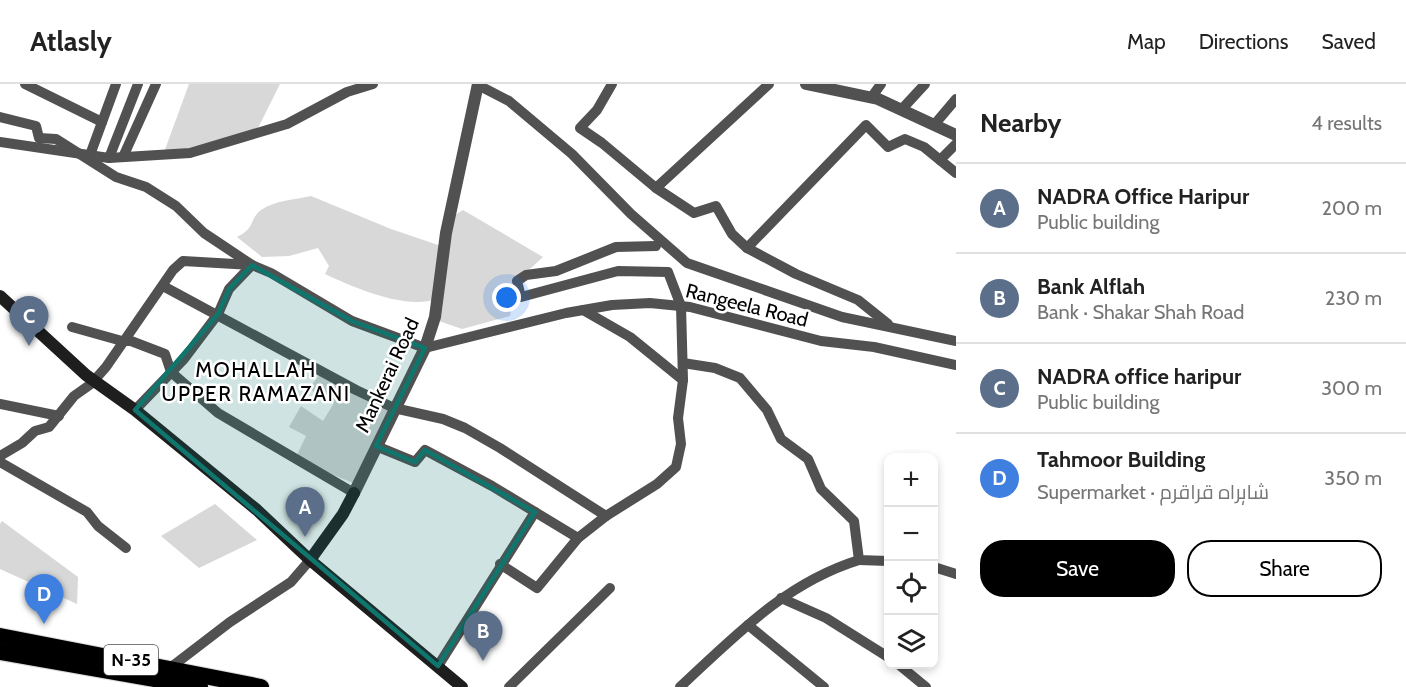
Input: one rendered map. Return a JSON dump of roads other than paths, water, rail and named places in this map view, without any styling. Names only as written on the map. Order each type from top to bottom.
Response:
[{"type":"highway","name":"N-35","points":[[0,636],[261,687]]},
{"type":"highway","name":"N-35","points":[[0,652],[200,687]]},
{"type":"main road","points":[[0,296],[93,381],[135,411],[257,510],[310,560],[462,687]]},
{"type":"main road","name":"Mankerai Road","points":[[310,560],[343,514],[354,493]]},
{"type":"street","points":[[25,84],[102,122]]},
{"type":"street","points":[[90,155],[116,84]]},
{"type":"street","points":[[110,158],[138,84]]},
{"type":"street","points":[[123,157],[156,84]]},
{"type":"street","points":[[0,142],[110,158],[190,153],[254,136],[287,124],[347,92],[373,84]]},
{"type":"street","points":[[478,84],[509,101],[572,154],[632,214],[687,263],[842,317],[956,341]]},
{"type":"street","name":"Mankerai Road","points":[[354,493],[425,348],[435,317],[446,233],[478,84]]},
{"type":"street","points":[[612,84],[597,110],[580,128],[602,143],[656,188],[694,213],[716,206],[732,234],[747,248],[796,274],[858,300],[888,325]]},
{"type":"street","points":[[656,188],[769,84]]},
{"type":"street","points":[[806,84],[871,98],[902,109],[956,135]]},
{"type":"street","points":[[871,98],[881,84]]},
{"type":"street","points":[[902,109],[925,84]]},
{"type":"street","points":[[934,125],[956,99]]},
{"type":"street","points":[[0,117],[36,126],[39,138],[56,140],[116,177],[146,187],[176,206],[204,233],[252,265],[271,273],[352,321],[425,348]]},
{"type":"street","points":[[747,248],[866,125],[888,147],[905,139],[924,147],[956,173]]},
{"type":"street","points":[[940,160],[956,144]]},
{"type":"street","points":[[0,149],[31,147]]},
{"type":"street","points":[[500,564],[537,588],[578,538],[606,516],[630,504],[676,467],[681,444],[678,418],[683,380],[681,306],[668,272],[618,272],[521,297],[518,281],[526,276],[556,272],[616,247],[656,246]]},
{"type":"street","points":[[0,456],[22,443],[35,431],[49,427],[74,396],[93,381],[183,261],[252,265]]},
{"type":"street","points":[[135,411],[171,372],[218,314],[229,289],[252,265]]},
{"type":"street","points":[[163,286],[394,408],[442,419],[465,428],[501,448],[606,516]]},
{"type":"street","name":"Rangeela Road","points":[[425,348],[583,310],[650,303],[681,306],[821,341],[874,346],[956,365]]},
{"type":"street","points":[[583,310],[630,337],[683,380]]},
{"type":"street","points":[[72,327],[122,341],[131,341],[165,354],[171,372],[218,413],[354,493]]},
{"type":"street","points":[[682,363],[715,368],[740,378],[767,410],[781,439],[808,459],[821,489],[854,520],[859,560]]},
{"type":"street","points":[[0,404],[59,416]]},
{"type":"street","points":[[376,446],[416,462],[425,450],[578,538]]},
{"type":"street","points":[[0,462],[87,512],[98,526],[126,548]]},
{"type":"street","points":[[438,666],[500,564],[535,512]]},
{"type":"street","points":[[170,668],[230,622],[291,582],[310,560]]},
{"type":"street","points":[[680,687],[781,598],[830,569],[859,560],[884,561]]},
{"type":"street","points":[[938,569],[956,574]]},
{"type":"street","points":[[509,687],[610,588]]},
{"type":"street","points":[[781,598],[826,618],[884,654]]},
{"type":"street","points":[[748,625],[824,687]]},
{"type":"street","points":[[904,669],[926,687]]},
{"type":"place","name":"NADRA office haripur","points":[[29,346]]},
{"type":"place","name":"NADRA Office Haripur","points":[[305,537]]},
{"type":"place","name":"Tahmoor Building","points":[[44,624]]},
{"type":"place","name":"Bank Alflah","points":[[483,661]]},
{"type":"district","name":"MOHALLAH UPPER RAMAZANI","points":[[256,382]]}]
